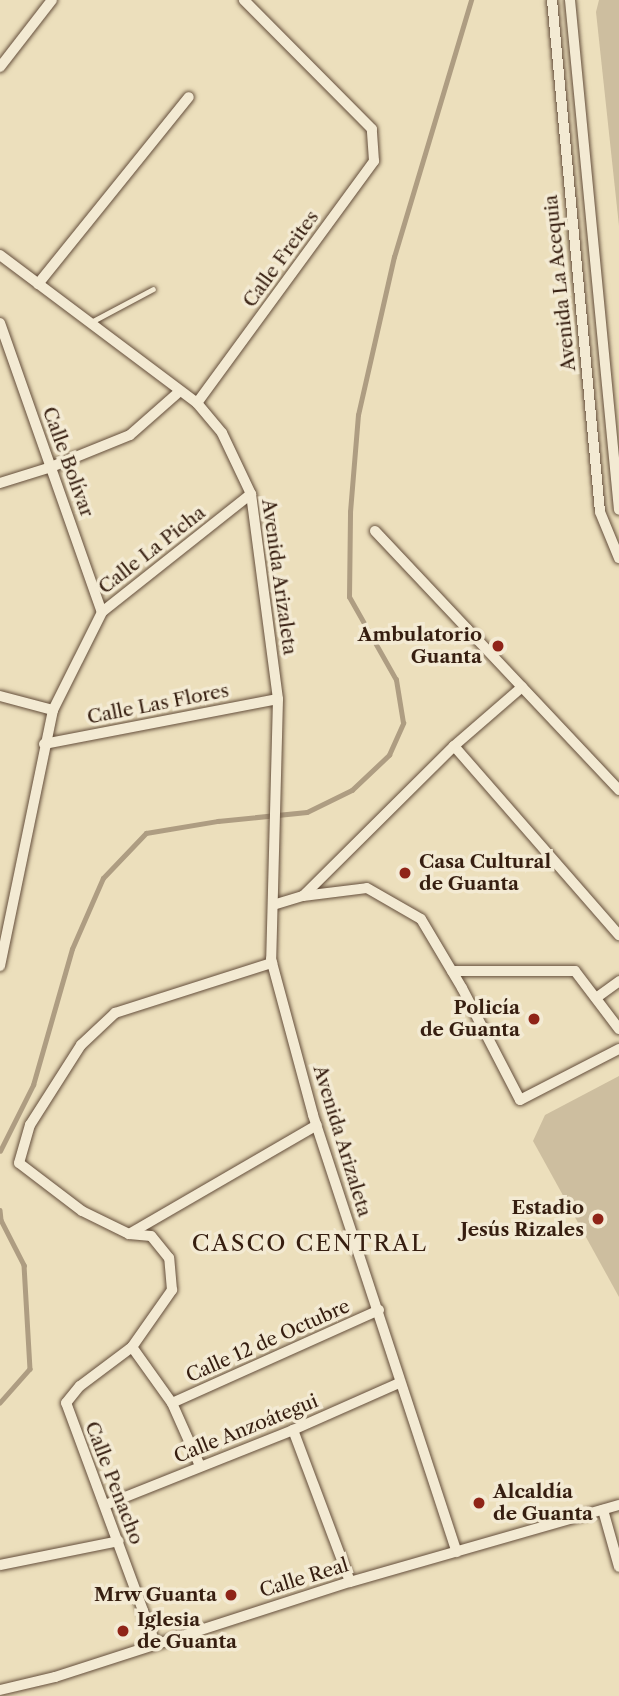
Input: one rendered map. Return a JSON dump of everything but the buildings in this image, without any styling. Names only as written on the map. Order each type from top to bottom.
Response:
[{"type":"street","points":[[0,67],[52,0]]},
{"type":"street","name":"Calle Freites","points":[[197,403],[374,160],[372,129],[244,0]]},
{"type":"street","name":"Avenida La Acequia","points":[[552,0],[600,512],[619,558]]},
{"type":"street","name":"Avenida La Acequia","points":[[570,0],[619,510]]},
{"type":"street","points":[[38,284],[189,97]]},
{"type":"street","name":"Avenida Arizaleta","points":[[0,255],[197,403],[222,433],[251,494],[278,699],[272,962],[317,1125],[379,1310],[399,1383],[457,1552]]},
{"type":"street","name":"Calle Bolívar","points":[[0,323],[103,612]]},
{"type":"street","points":[[0,483],[51,467],[130,435],[179,392]]},
{"type":"street","name":"Calle La Picha","points":[[0,966],[53,710],[103,612],[251,494]]},
{"type":"street","points":[[375,531],[619,790]]},
{"type":"street","points":[[303,896],[454,746],[522,687]]},
{"type":"street","points":[[0,696],[53,710]]},
{"type":"street","name":"Calle Las Flores","points":[[44,744],[278,699]]},
{"type":"street","points":[[454,746],[619,934]]},
{"type":"street","points":[[273,905],[303,896],[367,888],[421,919],[452,971],[520,1100],[619,1049]]},
{"type":"street","name":"Calle Penacho","points":[[155,1643],[66,1403],[79,1386],[132,1346],[172,1290],[169,1258],[151,1236],[129,1234],[82,1211],[19,1163],[30,1125],[81,1045],[115,1013],[272,962]]},
{"type":"street","points":[[452,971],[575,971],[619,1029]]},
{"type":"street","points":[[596,998],[619,981]]},
{"type":"street","points":[[129,1234],[317,1125]]},
{"type":"street","name":"Calle 12 de Octubre","points":[[172,1403],[379,1310]]},
{"type":"street","points":[[132,1346],[172,1403],[200,1466]]},
{"type":"street","name":"Calle Anzoátegui","points":[[105,1505],[293,1430],[399,1383]]},
{"type":"street","points":[[293,1430],[350,1582]]},
{"type":"street","name":"Calle Real","points":[[0,1690],[55,1677],[350,1582],[619,1505]]},
{"type":"street","points":[[603,1510],[619,1567]]},
{"type":"street","points":[[0,1564],[119,1541]]},
{"type":"lane","points":[[89,323],[153,289]]},
{"type":"shaded area","points":[[599,0],[619,0],[619,226],[596,12]]},
{"type":"shaded area","name":"Estadio Jesús Rizales","points":[[619,1076],[619,1297],[533,1141],[545,1115]]},
{"type":"waterway","points":[[0,1151],[33,1085],[72,949],[103,878],[146,833],[218,821],[307,812],[352,790],[389,755],[403,723],[396,680],[349,597],[350,512],[358,415],[394,257],[471,0]]},
{"type":"waterway","points":[[0,1210],[1,1220],[24,1265],[30,1369],[0,1403]]},
{"type":"place","name":"Ambulatorio Guanta","points":[[498,646]]},
{"type":"place","name":"Casa Cultural de Guanta","points":[[405,873]]},
{"type":"place","name":"Policía de Guanta","points":[[534,1019]]},
{"type":"place","name":"Estadio Jesús Rizales","points":[[598,1219]]},
{"type":"place","name":"Alcaldía de Guanta","points":[[479,1503]]},
{"type":"place","name":"Mrw Guanta","points":[[231,1595]]},
{"type":"place","name":"Iglesia de Guanta","points":[[123,1631]]},
{"type":"district","name":"CASCO CENTRAL","points":[[310,1243]]}]
